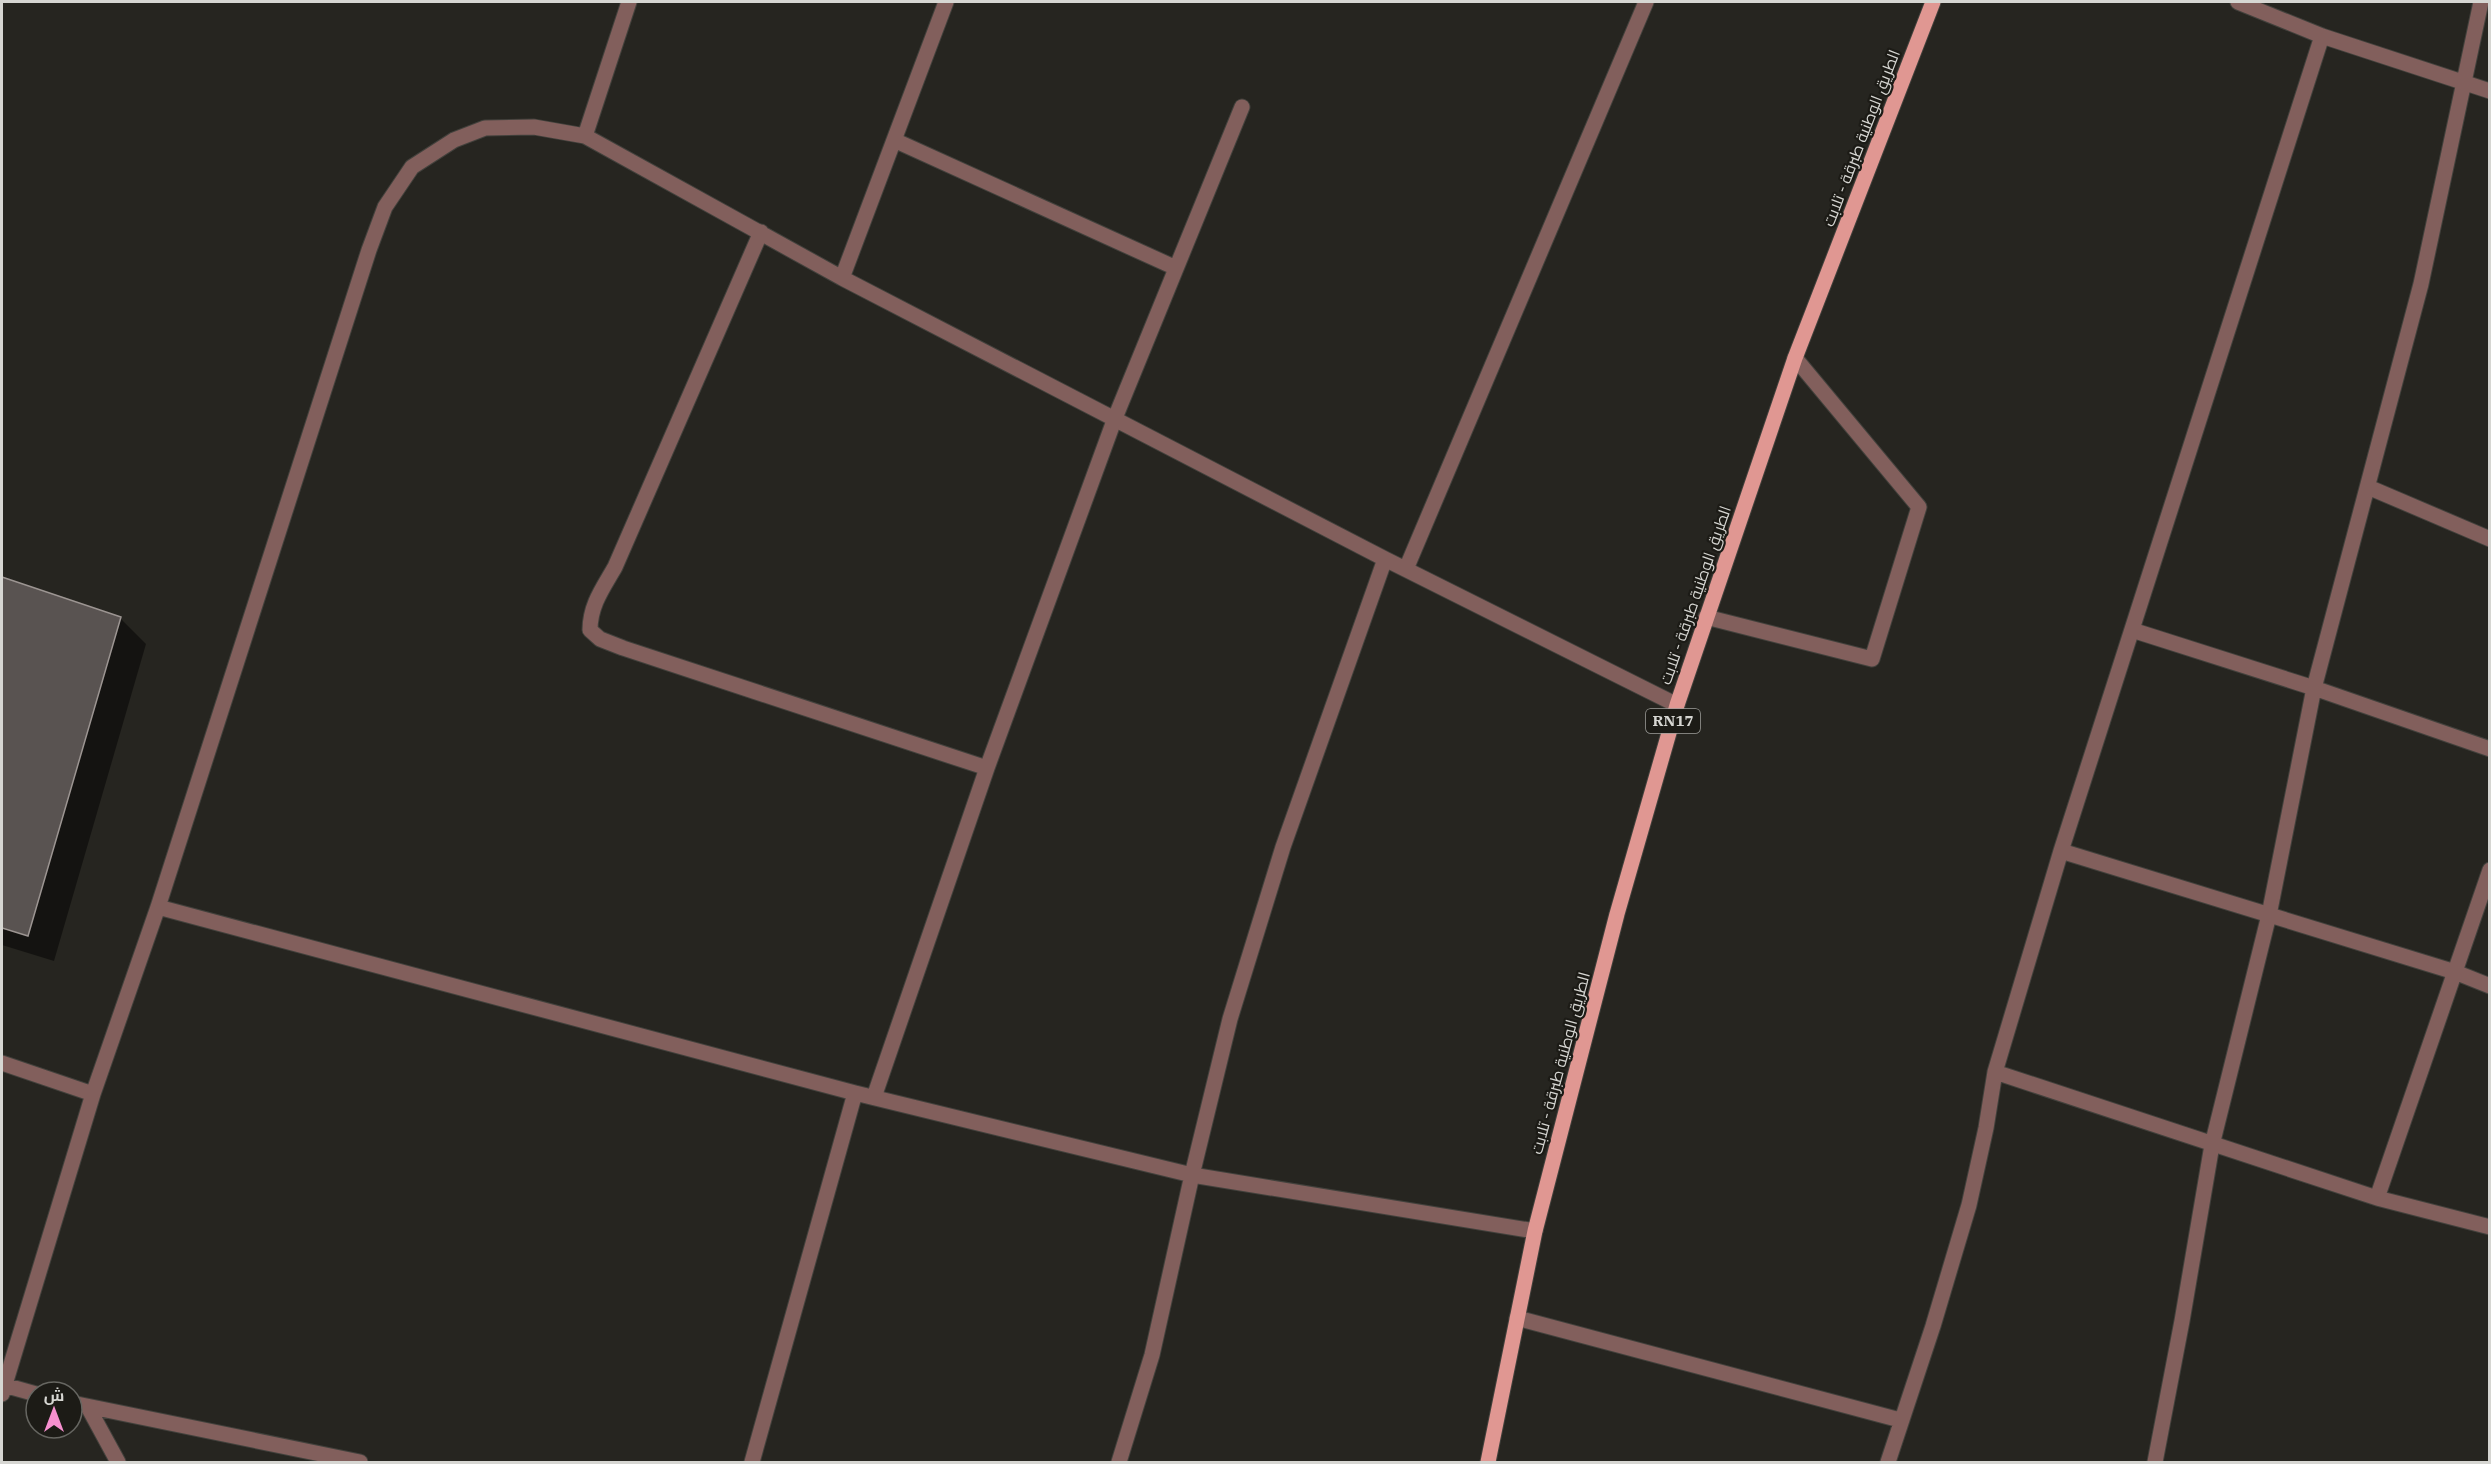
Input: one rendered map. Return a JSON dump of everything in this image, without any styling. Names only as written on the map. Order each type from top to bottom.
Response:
[{"type":"main road","name":"الطريق الوطنية طبرقة - تلابت","points":[[1488,1462],[1535,1231],[1617,914],[1677,705],[1795,358],[1933,2]]},
{"type":"street","points":[[585,136],[630,2]]},
{"type":"street","points":[[843,278],[946,2]]},
{"type":"street","points":[[1406,569],[1646,2]]},
{"type":"street","points":[[2238,2],[2322,36],[2490,91]]},
{"type":"street","points":[[2155,1462],[2212,1145],[2269,915],[2314,688],[2421,284],[2481,2]]},
{"type":"street","points":[[1888,1462],[1900,1420],[1933,1326],[1969,1205],[1986,1128],[1995,1072],[2061,851],[2322,36]]},
{"type":"street","points":[[874,1097],[987,768],[1115,418],[1242,107]]},
{"type":"street","points":[[24,1393],[3,1390],[93,1094],[158,907],[385,207],[412,167],[454,140],[485,128],[534,127],[585,136],[843,278],[1385,559],[1677,705]]},
{"type":"street","points":[[894,140],[1176,268]]},
{"type":"street","points":[[761,232],[615,567],[594,602],[590,617],[590,630],[600,639],[623,648],[987,768]]},
{"type":"street","points":[[1706,617],[1872,659],[1919,507],[1795,358]]},
{"type":"street","points":[[2368,487],[2490,539]]},
{"type":"street","points":[[1119,1462],[1152,1355],[1230,1019],[1283,847],[1385,559]]},
{"type":"street","points":[[2132,630],[2314,688],[2490,749]]},
{"type":"street","points":[[2061,851],[2455,972],[2490,986]]},
{"type":"street","points":[[2377,1198],[2490,870]]},
{"type":"street","points":[[158,907],[874,1097],[1192,1175],[1535,1231]]},
{"type":"street","points":[[2,1063],[93,1094]]},
{"type":"street","points":[[1995,1072],[2377,1198],[2490,1227]]},
{"type":"street","points":[[752,1462],[855,1092]]},
{"type":"street","points":[[1517,1318],[1900,1420]]},
{"type":"street","points":[[84,1406],[360,1462]]},
{"type":"street","points":[[88,1407],[118,1462]]},
{"type":"building","points":[[2,577],[121,617],[28,936],[2,928]]}]
